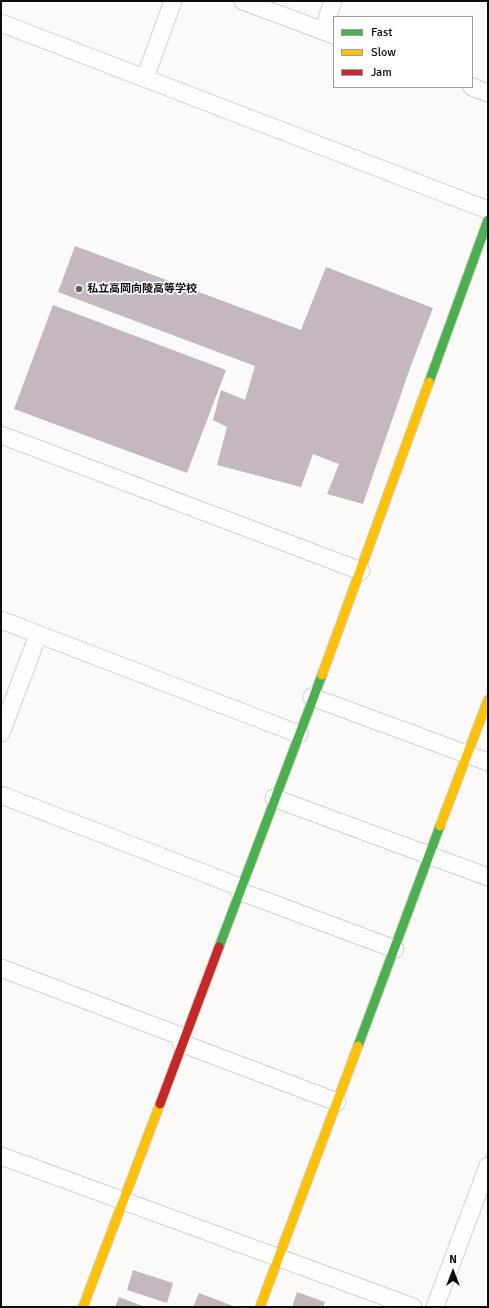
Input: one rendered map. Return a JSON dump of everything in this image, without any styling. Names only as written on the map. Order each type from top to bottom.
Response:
[{"type":"street","points":[[145,78],[173,1]]},
{"type":"street","points":[[243,1],[328,33],[333,1]]},
{"type":"street","points":[[1,23],[488,210]]},
{"type":"street","points":[[473,87],[488,93]]},
{"type":"street","points":[[83,1307],[239,889],[361,571],[488,220]]},
{"type":"street","points":[[1,435],[361,571]]},
{"type":"street","points":[[1,620],[299,734]]},
{"type":"street","points":[[1,733],[38,634]]},
{"type":"street","points":[[312,697],[488,762]]},
{"type":"street","points":[[260,1307],[488,700]]},
{"type":"street","points":[[1,795],[395,949]]},
{"type":"street","points":[[274,798],[488,877]]},
{"type":"street","points":[[1,968],[337,1102]]},
{"type":"street","points":[[1,1156],[413,1307]]},
{"type":"street","points":[[435,1307],[488,1166]]},
{"type":"building","points":[[75,246],[301,330],[326,267],[433,308],[410,368],[363,504],[327,494],[339,464],[313,454],[301,487],[217,465],[227,427],[213,420],[221,390],[245,400],[255,366],[58,292]]},
{"type":"building","points":[[53,305],[226,370],[187,473],[14,409]]},
{"type":"building","points":[[133,1270],[173,1283],[167,1303],[127,1290]]},
{"type":"building","points":[[297,1292],[325,1302],[323,1307],[292,1307]]},
{"type":"building","points":[[199,1293],[233,1306],[193,1307]]},
{"type":"building","points":[[119,1297],[145,1307],[115,1307]]},
{"type":"traffic: fast","points":[[429,382],[488,220]]},
{"type":"traffic: fast","points":[[219,947],[322,675]]},
{"type":"traffic: fast","points":[[358,1046],[440,826]]},
{"type":"traffic: slow","points":[[322,675],[429,382]]},
{"type":"traffic: slow","points":[[440,826],[488,700]]},
{"type":"traffic: slow","points":[[260,1307],[358,1046]]},
{"type":"traffic: slow","points":[[83,1307],[160,1104]]},
{"type":"traffic: jam","points":[[160,1104],[219,947]]},
{"type":"place","name":"私立高岡向陵高等学校","points":[[79,289]]}]
